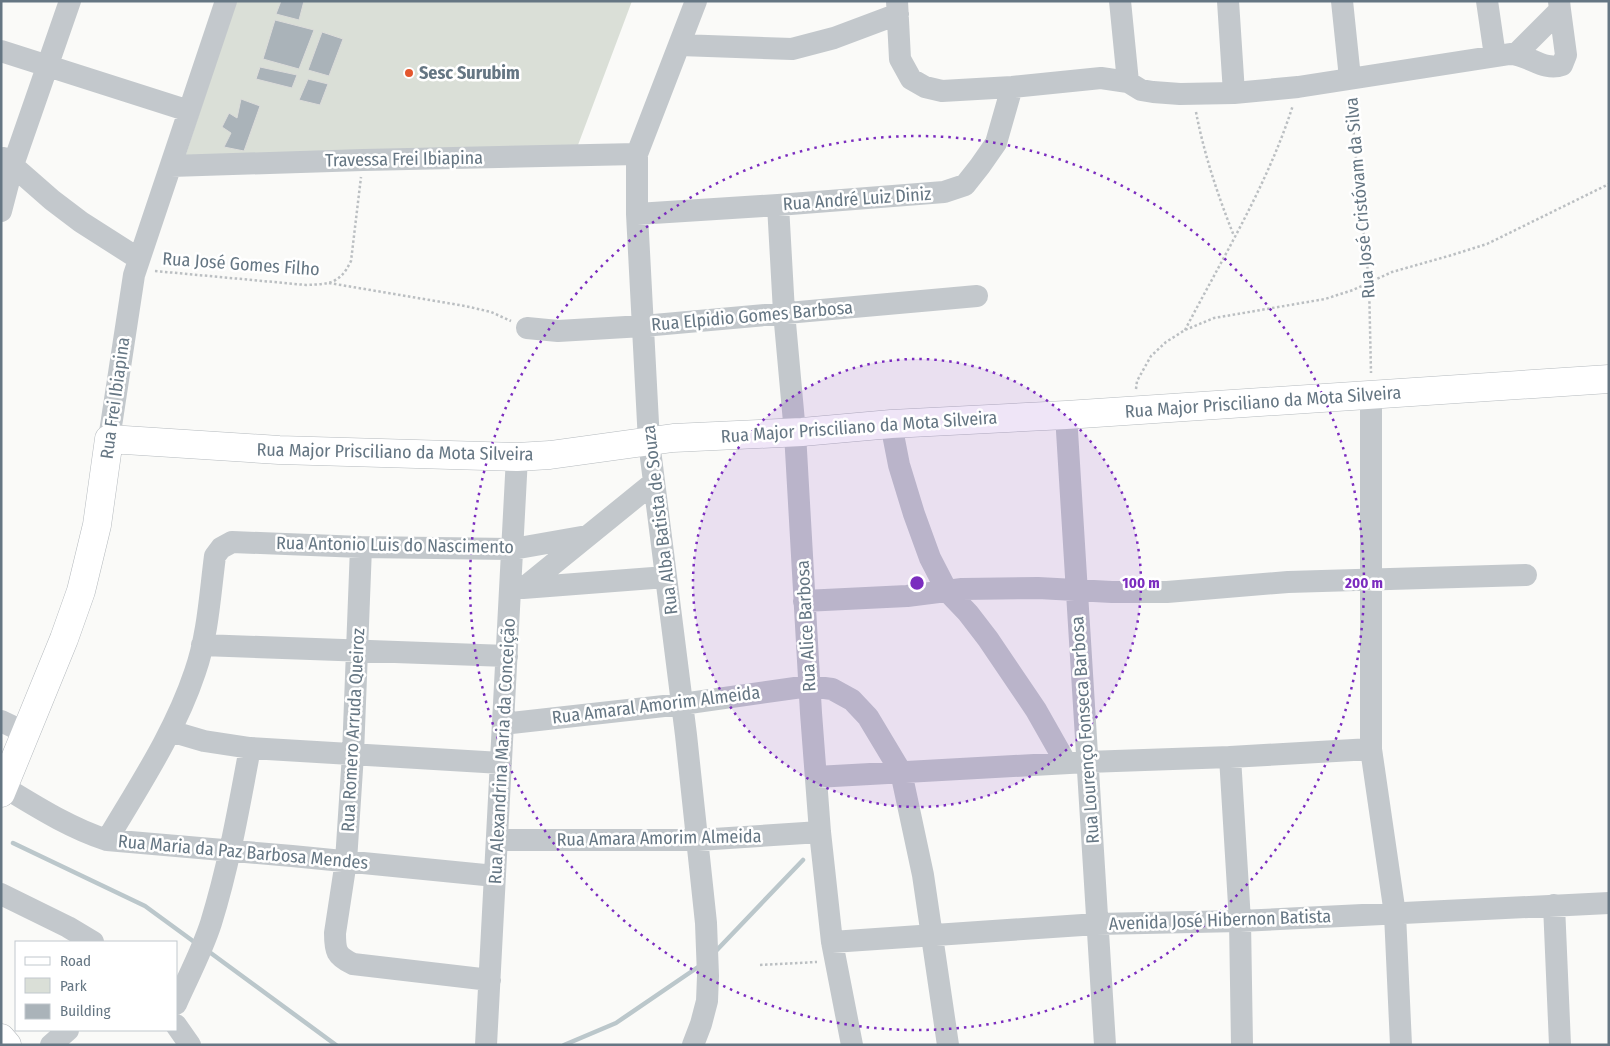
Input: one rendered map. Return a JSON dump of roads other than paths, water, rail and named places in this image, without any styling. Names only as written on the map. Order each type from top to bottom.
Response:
[{"type":"main road","name":"Rua Major Prisciliano da Mota Silveira","points":[[109,439],[279,450],[517,457],[550,455],[673,438],[1132,411],[1609,379]]},
{"type":"main road","name":"Rua Frei Ibiapina","points":[[2,790],[80,592],[97,525],[109,439]]},
{"type":"main road","points":[[1,1038],[8,1045]]},
{"type":"street","points":[[1,211],[7,160],[48,66],[70,1]]},
{"type":"street","name":"Rua Frei Ibiapina","points":[[109,439],[138,263],[226,1]]},
{"type":"street","name":"Rua Alba Batista de Souza","points":[[693,1045],[707,1001],[706,923],[682,704],[649,442],[637,214],[637,154],[696,1]]},
{"type":"street","points":[[1120,1],[1128,82]]},
{"type":"street","points":[[1228,1],[1234,93]]},
{"type":"street","name":"Rua José Cristóvam da Silva","points":[[1342,1],[1350,78]]},
{"type":"street","points":[[1488,1],[1506,55]]},
{"type":"street","points":[[680,45],[792,49],[834,38],[897,8],[900,59],[911,79],[925,87],[942,91],[1012,87],[1102,78],[1128,82],[1140,90],[1153,92],[1192,94],[1234,93],[1298,87],[1506,55],[1558,67],[1562,65],[1566,55],[1560,6]]},
{"type":"street","points":[[1506,55],[1560,6]]},
{"type":"street","points":[[1,51],[189,111]]},
{"type":"street","name":"Rua André Luiz Diniz","points":[[637,214],[944,192],[965,185],[996,143],[1012,87]]},
{"type":"street","name":"Travessa Frei Ibiapina","points":[[170,166],[637,154]]},
{"type":"street","points":[[7,160],[52,200],[138,263]]},
{"type":"street","name":"Rua Alice Barbosa","points":[[778,205],[784,312],[795,432],[809,686],[820,832],[834,952],[852,1045]]},
{"type":"street","name":"Rua Elpidio Gomes Barbosa","points":[[527,328],[558,331],[643,326],[977,296]]},
{"type":"street","points":[[1371,395],[1371,750],[1395,914],[1401,1045]]},
{"type":"street","name":"Rua Lourenço Fonseca Barbosa","points":[[1066,415],[1076,589],[1076,762],[1097,924],[1105,1045]]},
{"type":"street","points":[[891,424],[899,465],[914,514],[930,558],[947,591],[988,638],[1036,710],[1076,762]]},
{"type":"street","name":"Rua Alexandrina Maria da Conceição","points":[[486,1045],[507,656],[518,588],[513,549],[517,457]]},
{"type":"street","points":[[518,588],[653,483]]},
{"type":"street","name":"Rua Antonio Luis do Nascimento","points":[[202,645],[215,556],[221,548],[232,542],[361,547],[513,549],[587,536]]},
{"type":"street","name":"Rua Romero Arruda Queiroz","points":[[361,547],[353,754],[346,861],[335,944],[338,955],[343,960],[353,964],[490,980]]},
{"type":"street","points":[[804,600],[907,596],[962,589],[1029,588],[1112,592],[1167,592],[1288,582],[1526,575]]},
{"type":"street","points":[[518,588],[666,577]]},
{"type":"street","points":[[107,840],[170,731],[195,672],[202,645],[507,656]]},
{"type":"street","name":"Rua Amaral Amorim Almeida","points":[[503,724],[682,704],[809,686],[832,689],[852,700],[868,717],[901,772],[924,875],[948,1045]]},
{"type":"street","points":[[1,721],[26,733]]},
{"type":"street","points":[[170,731],[204,741],[250,748],[501,763]]},
{"type":"street","points":[[178,1000],[209,928],[231,852],[250,748]]},
{"type":"street","points":[[816,777],[1076,762],[1371,750]]},
{"type":"street","points":[[1230,757],[1240,921],[1242,1045]]},
{"type":"street","name":"Rua Maria da Paz Barbosa Mendes","points":[[2,790],[87,834],[107,840],[495,876]]},
{"type":"street","name":"Rua Amara Amorim Almeida","points":[[497,840],[698,840],[820,832]]},
{"type":"street","points":[[1,894],[68,927],[91,941]]},
{"type":"street","name":"Avenida José Hibernon Batista","points":[[834,952],[932,935],[1097,924],[1240,921],[1609,903]]},
{"type":"street","points":[[1554,905],[1560,1045]]},
{"type":"street","points":[[178,1028],[190,1045]]},
{"type":"street","points":[[51,1045],[67,1031]]},
{"type":"waterway","points":[[13,843],[145,906],[197,944]]},
{"type":"waterway","points":[[715,952],[803,860]]},
{"type":"waterway","points":[[208,951],[336,1045]]},
{"type":"waterway","points":[[564,1045],[616,1023],[701,965]]},
{"type":"place","name":"Sesc Surubim","points":[[409,73]]}]
